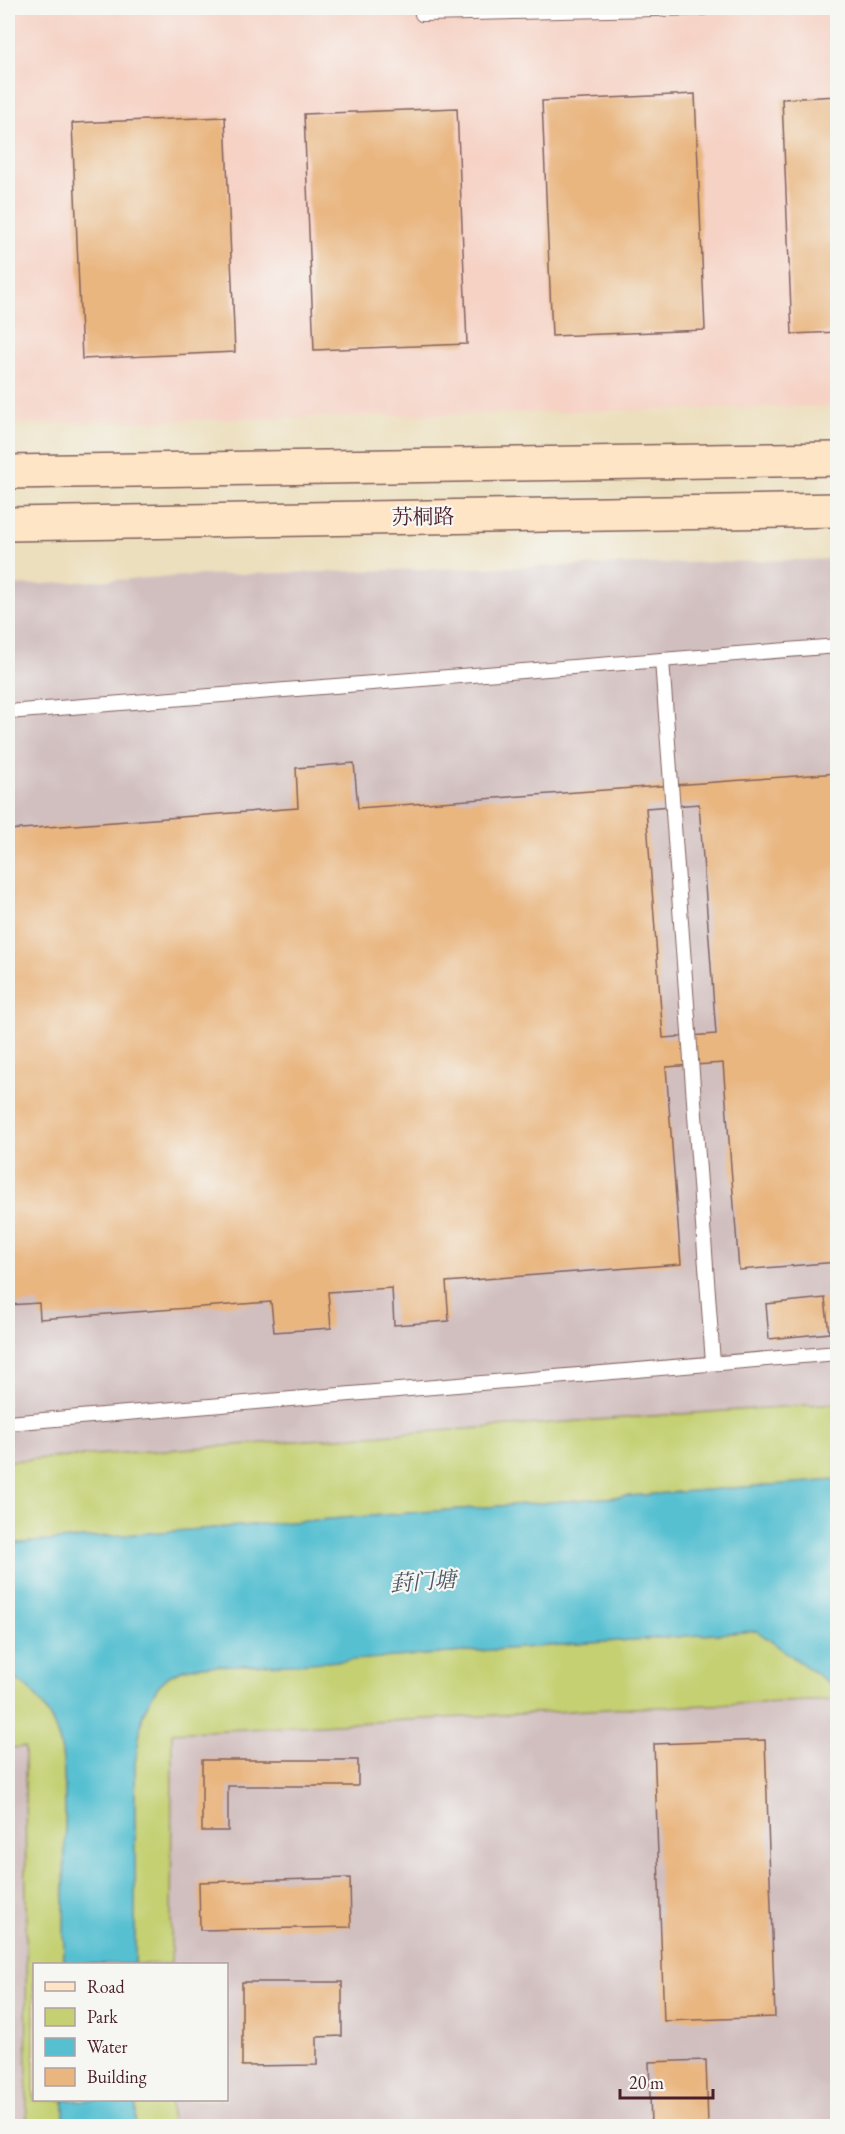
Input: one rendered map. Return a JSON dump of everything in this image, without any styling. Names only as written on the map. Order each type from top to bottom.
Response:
[{"type":"main road","points":[[8,472],[837,459]]},
{"type":"main road","points":[[498,464],[499,516]]},
{"type":"main road","name":"苏桐路","points":[[8,524],[837,510]]},
{"type":"lane","points":[[421,8],[422,15],[704,8]]},
{"type":"lane","points":[[8,712],[837,646]]},
{"type":"lane","points":[[663,660],[713,1363]]},
{"type":"lane","points":[[8,1423],[837,1353]]},
{"type":"shaded area","points":[[8,8],[837,8],[837,406],[8,424]]},
{"type":"shaded area","points":[[837,559],[837,1403],[8,1461],[8,586],[199,575]]},
{"type":"shaded area","points":[[837,1700],[837,2126],[171,2126],[171,2101],[228,2101],[228,1963],[171,1963],[171,1733],[608,1709]]},
{"type":"shaded area","points":[[25,1746],[27,2126],[8,2126],[8,1748]]},
{"type":"green space","points":[[837,1403],[837,1480],[8,1544],[8,1461]]},
{"type":"green space","points":[[757,1631],[837,1689],[837,1700],[608,1709],[172,1733],[171,1963],[135,1963],[135,1764],[140,1728],[152,1695],[168,1677],[196,1667],[303,1663]]},
{"type":"green space","points":[[8,1677],[18,1681],[37,1697],[56,1730],[62,1752],[65,1807],[64,1963],[33,1963],[33,2101],[64,2101],[64,2126],[27,2126],[25,1747],[8,1748]]},
{"type":"green space","points":[[136,2101],[171,2101],[171,2126],[136,2126]]},
{"type":"water","name":"葑门塘","points":[[837,1480],[837,1689],[757,1631],[297,1664],[202,1666],[184,1669],[169,1676],[159,1685],[143,1713],[135,1764],[135,1963],[64,1963],[65,1804],[62,1752],[56,1730],[37,1697],[18,1681],[8,1677],[8,1544]]},
{"type":"water","points":[[64,2101],[136,2101],[136,2126],[64,2126]]},
{"type":"building","points":[[695,94],[705,330],[552,336],[542,101]]},
{"type":"building","points":[[838,96],[838,332],[792,334],[782,99]]},
{"type":"building","points":[[457,108],[467,344],[314,350],[304,114]]},
{"type":"building","points":[[225,117],[235,352],[82,359],[72,123]]},
{"type":"building","points":[[354,763],[358,808],[838,773],[838,1262],[739,1270],[723,1063],[666,1067],[681,1264],[446,1282],[449,1321],[394,1325],[392,1288],[328,1292],[331,1328],[274,1332],[271,1302],[40,1319],[39,1303],[8,1305],[8,877],[10,877],[8,830],[298,808],[296,768]],"holes":[[[699,804],[716,1034],[663,1038],[646,808]]]},
{"type":"building","points":[[825,1298],[829,1333],[769,1339],[766,1304]]},
{"type":"building","points":[[765,1740],[775,2017],[664,2021],[654,1744]]},
{"type":"building","points":[[202,1760],[358,1760],[358,1786],[228,1786],[228,1831],[202,1831]]},
{"type":"building","points":[[350,1878],[351,1927],[200,1930],[199,1882]]},
{"type":"building","points":[[242,1982],[342,1982],[342,2036],[317,2037],[317,2065],[242,2066]]},
{"type":"building","points":[[706,2060],[708,2126],[651,2126],[649,2062]]}]
